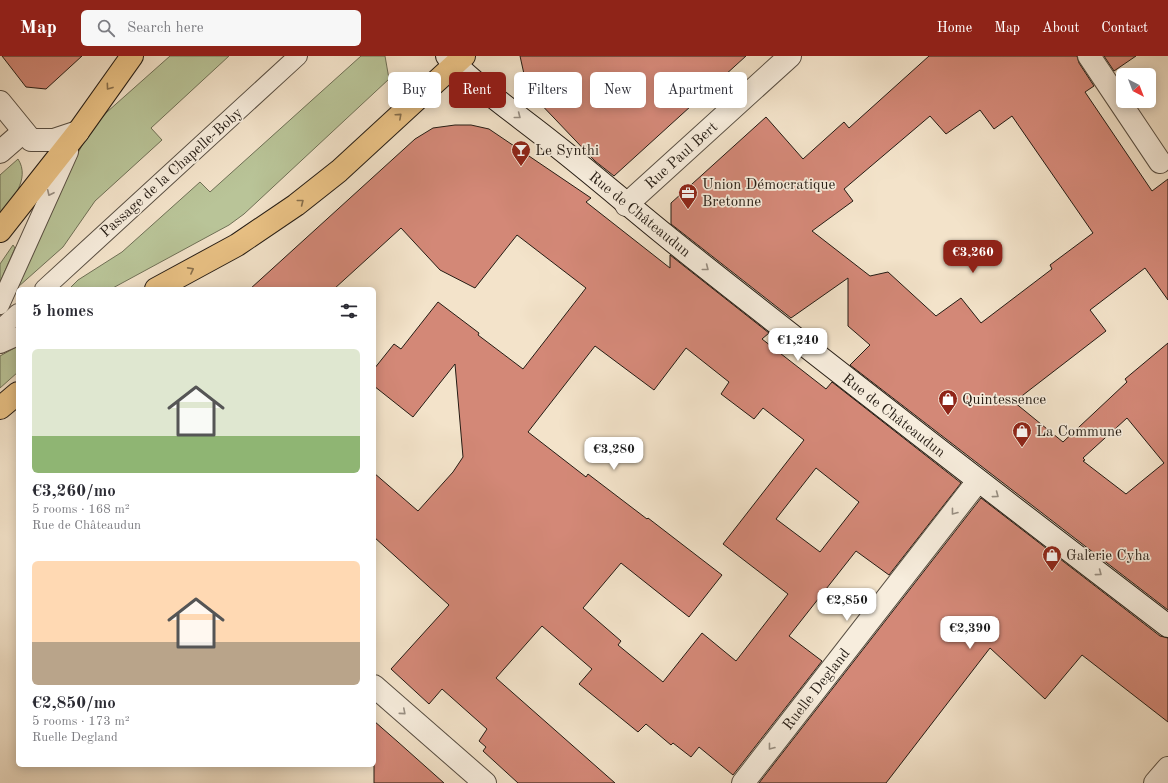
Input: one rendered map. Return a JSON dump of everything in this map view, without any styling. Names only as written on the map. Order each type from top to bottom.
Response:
[{"type":"main road","points":[[0,231],[78,132],[132,56]]},
{"type":"main road","points":[[160,287],[237,245],[296,205],[339,171],[456,59]]},
{"type":"main road","points":[[0,408],[16,395]]},
{"type":"street","name":"Rue Paul Bert","points":[[626,205],[790,56]]},
{"type":"street","points":[[1089,56],[1164,167]]},
{"type":"street","name":"Rue de Châteaudun","points":[[456,59],[626,205],[978,481],[1168,626]]},
{"type":"street","points":[[0,102],[31,140],[54,140],[78,132]]},
{"type":"street","points":[[0,152],[23,132]]},
{"type":"street","name":"Ruelle Degland","points":[[743,783],[978,481]]},
{"type":"street","points":[[376,688],[484,783]]},
{"type":"street","points":[[1155,783],[1168,768]]},
{"type":"lane","name":"Passage de la Chapelle-Boby","points":[[46,287],[298,56]]},
{"type":"lane","points":[[0,305],[78,132]]},
{"type":"lane","points":[[0,329],[16,315]]},
{"type":"lane","points":[[0,344],[16,337]]},
{"type":"green space","points":[[170,56],[229,56],[151,128],[162,140],[95,201],[63,247],[18,287],[59,189],[89,132],[107,112]]},
{"type":"green space","points":[[361,56],[385,56],[388,80],[244,214],[229,225],[115,287],[71,287],[78,280],[122,252],[200,182],[210,192]]},
{"type":"green space","points":[[18,159],[22,174],[21,182],[14,197],[0,217],[0,175]]},
{"type":"green space","points":[[13,245],[15,248],[0,282],[0,264]]},
{"type":"green space","points":[[16,347],[16,374],[0,388],[0,356]]},
{"type":"building","points":[[2,56],[82,56],[46,89],[26,87]]},
{"type":"building","points":[[520,56],[746,56],[728,72],[654,72],[654,108],[689,108],[614,176],[595,161],[544,108],[582,108],[582,72],[524,72]]},
{"type":"building","points":[[929,56],[1077,56],[1079,63],[1094,86],[1085,92],[1152,191],[1168,179],[1168,300],[1145,268],[1090,310],[1106,331],[1014,402],[1063,442],[1127,382],[1125,379],[1168,343],[1168,610],[850,365],[870,345],[848,326],[848,278],[791,318],[671,224],[671,203],[766,117],[803,159],[844,122],[849,128]],"holes":[[[980,110],[994,129],[1012,116],[1093,233],[1050,265],[1052,269],[981,323],[961,298],[936,316],[888,272],[870,276],[812,231],[853,201],[844,189],[930,116],[946,134]],[[1127,418],[1164,463],[1126,494],[1083,461],[1085,460],[1083,458]]]},
{"type":"building","points":[[1104,56],[1136,56],[1118,68],[1116,68],[1114,71]]},
{"type":"building","points":[[455,125],[471,125],[489,129],[591,198],[586,202],[670,268],[670,255],[769,333],[762,339],[826,389],[832,382],[961,483],[889,575],[856,551],[789,636],[822,661],[733,775],[699,747],[691,757],[673,743],[671,745],[646,724],[638,732],[579,684],[592,669],[542,626],[496,678],[615,783],[518,783],[483,751],[486,747],[479,741],[487,729],[442,689],[429,704],[391,669],[449,605],[376,539],[376,475],[418,511],[453,472],[463,457],[455,364],[413,417],[376,388],[376,366],[394,344],[401,349],[438,302],[523,369],[586,288],[517,235],[475,288],[440,270],[401,228],[336,287],[252,287],[415,139],[433,128]],"holes":[[[595,346],[654,390],[686,348],[729,382],[721,394],[754,419],[763,408],[804,440],[723,544],[788,594],[736,661],[702,633],[663,682],[618,645],[621,641],[583,608],[621,563],[689,617],[722,575],[648,518],[647,519],[588,474],[586,477],[528,432]],[[816,468],[859,502],[820,552],[776,519]]]},
{"type":"building","points":[[981,498],[1160,636],[1168,638],[1168,722],[1082,655],[1045,699],[990,648],[886,783],[759,783]]},
{"type":"building","points":[[376,723],[444,783],[374,783],[374,767],[376,767]]},
{"type":"place","name":"Le Synthi","points":[[521,167]]},
{"type":"place","name":"Union Démocratique Bretonne","points":[[688,210]]},
{"type":"place","name":"Quintessence","points":[[948,416]]},
{"type":"place","name":"La Commune","points":[[1022,448]]},
{"type":"place","name":"Galerie Cyha","points":[[1052,572]]}]
